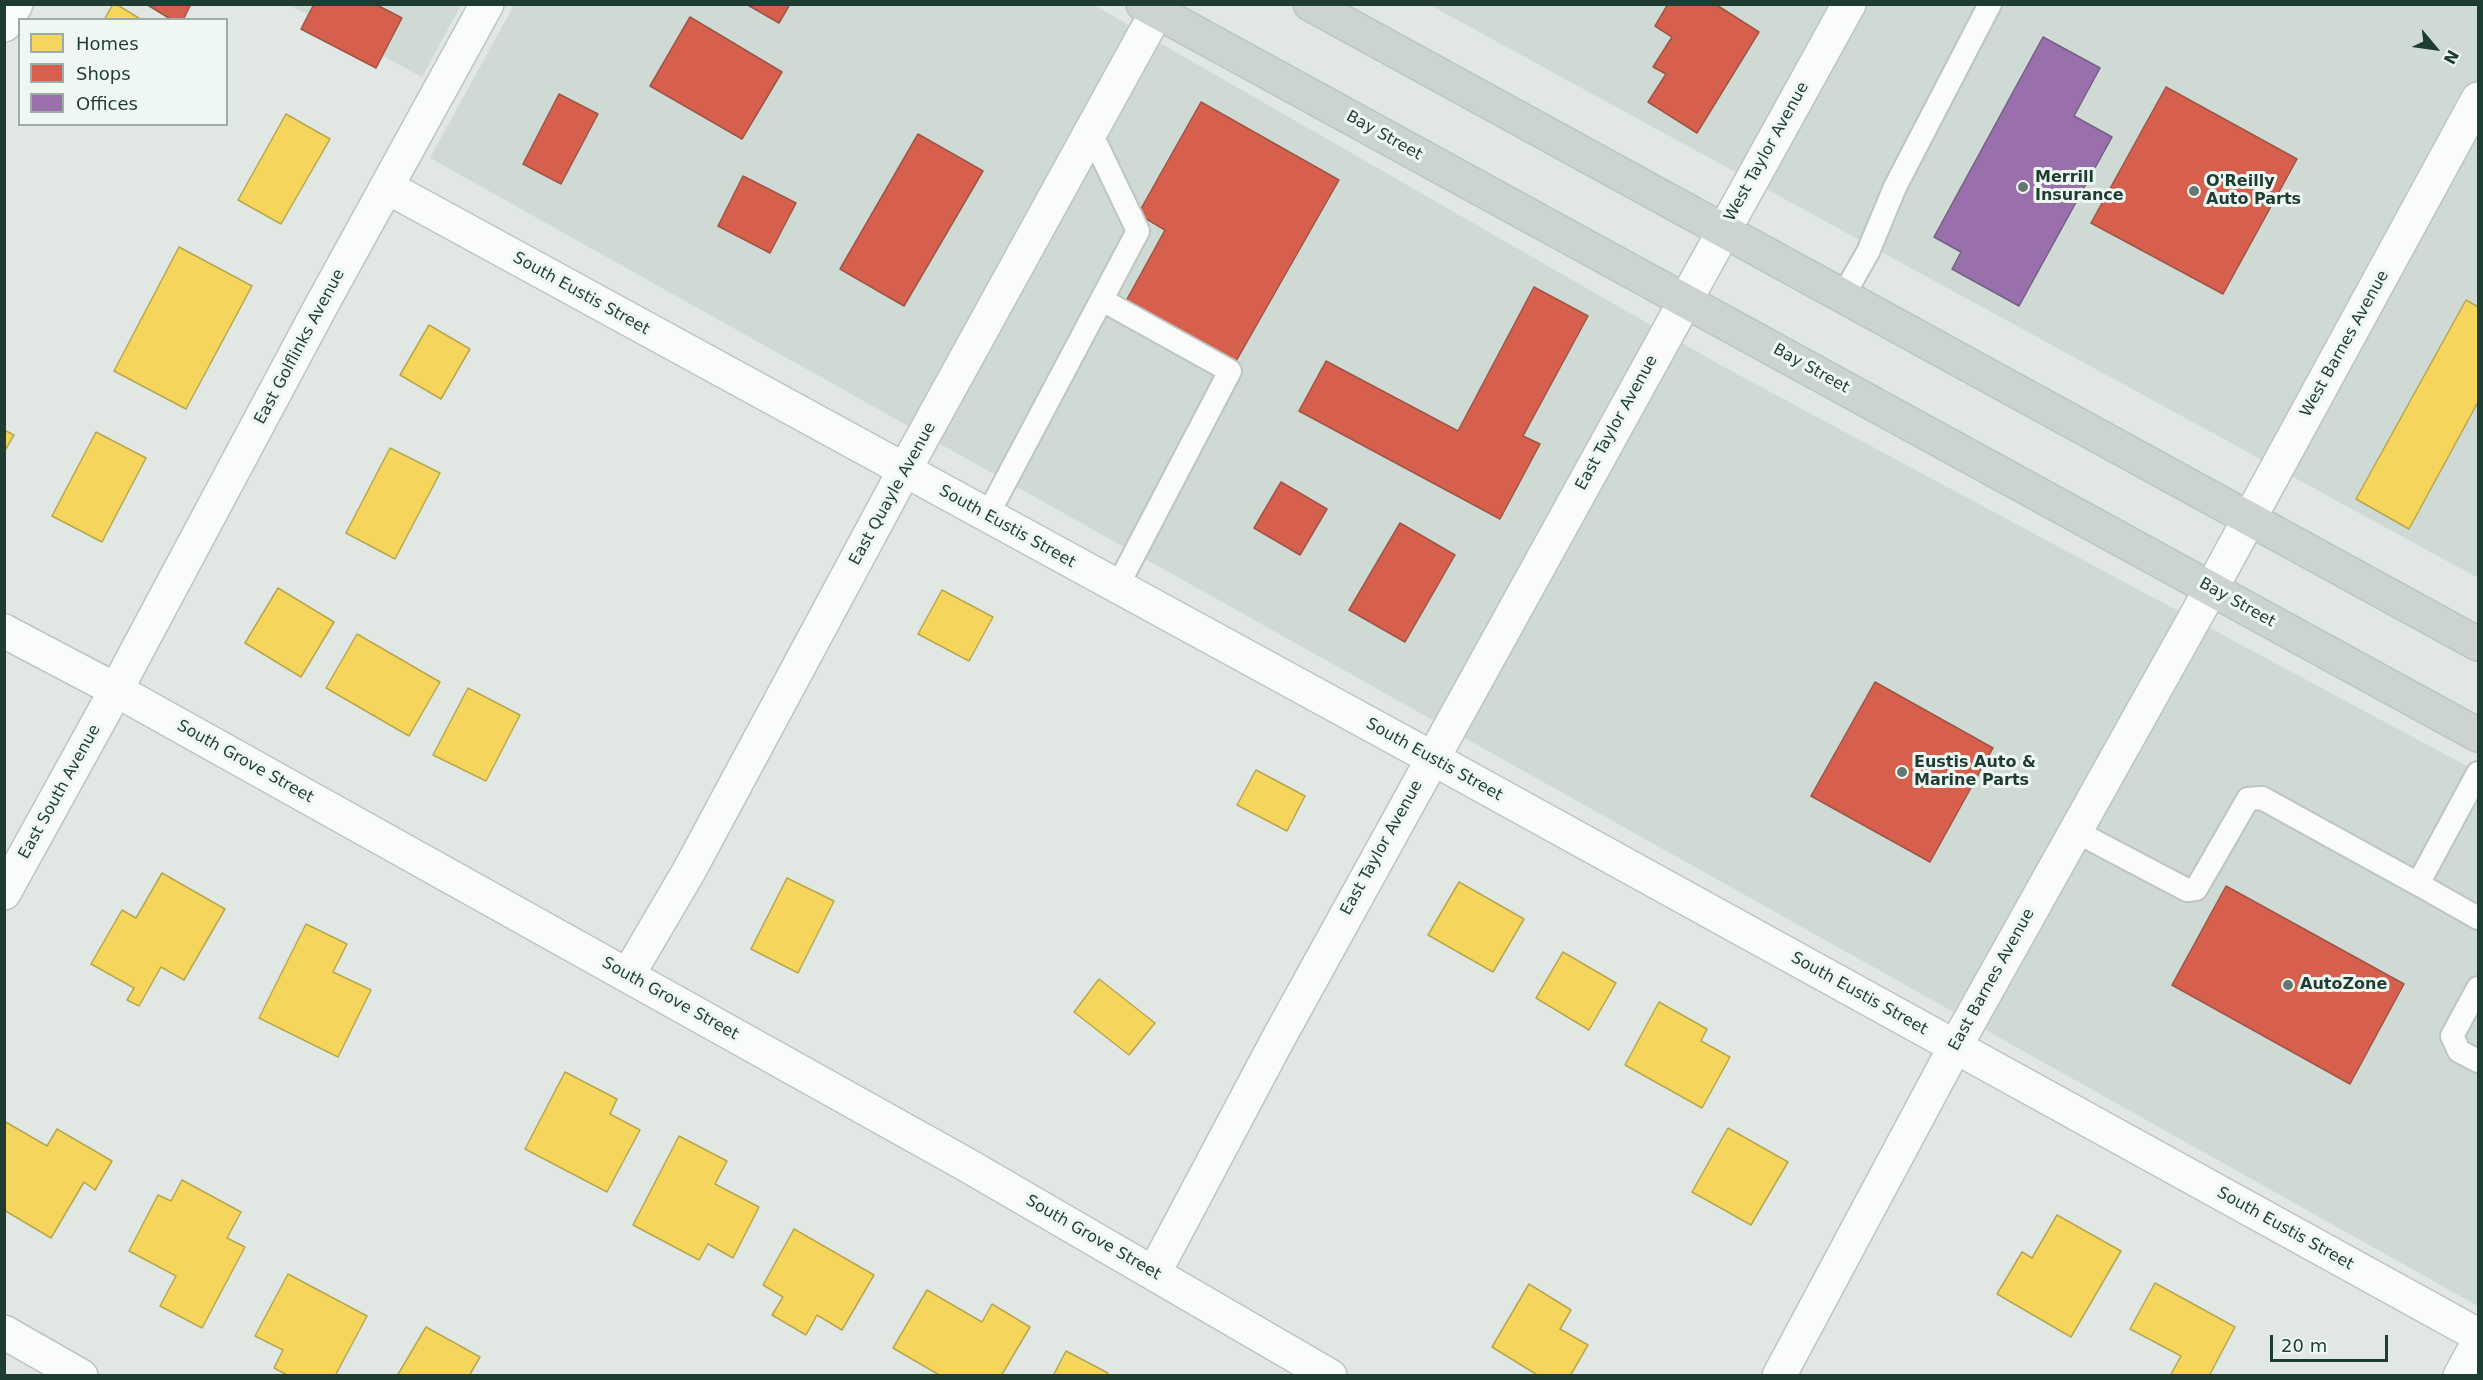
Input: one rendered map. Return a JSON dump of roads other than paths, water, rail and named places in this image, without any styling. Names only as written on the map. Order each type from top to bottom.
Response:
[{"type":"main road","points":[[1310,4],[2478,644]]},
{"type":"main road","name":"Bay Street","points":[[1153,7],[2478,735]]},
{"type":"street","points":[[4,25],[16,4]]},
{"type":"street","name":"East Golflinks Avenue","points":[[116,690],[488,4]]},
{"type":"street","name":"West Taylor Avenue","points":[[1685,300],[1849,4]]},
{"type":"street","name":"East Quayle Avenue","points":[[628,975],[689,871],[904,471],[1091,133],[1153,7]]},
{"type":"street","name":"West Barnes Avenue","points":[[2211,589],[2478,99]]},
{"type":"street","name":"South Eustis Street","points":[[387,187],[1432,758],[2478,1335]]},
{"type":"street","name":"East Taylor Avenue","points":[[1154,1273],[1277,1041],[1685,300]]},
{"type":"street","name":"East Barnes Avenue","points":[[1779,1376],[1955,1047],[2211,589]]},
{"type":"street","name":"South Grove Street","points":[[4,631],[116,690],[967,1165],[1330,1376]]},
{"type":"street","name":"East South Avenue","points":[[4,893],[116,690]]},
{"type":"street","points":[[4,1332],[81,1376]]},
{"type":"street","points":[[2460,1376],[2478,1343]]},
{"type":"lane","points":[[1843,296],[1868,252],[1895,187],[1990,4]]},
{"type":"lane","points":[[987,516],[1138,231],[1091,133]]},
{"type":"lane","points":[[1102,300],[1230,371],[1117,587]]},
{"type":"lane","points":[[2418,884],[2478,773]]},
{"type":"lane","points":[[2075,831],[2187,890],[2196,889],[2248,798],[2262,798],[2478,918]]},
{"type":"lane","points":[[2478,988],[2452,1036],[2459,1051],[2478,1061]]},
{"type":"place","name":"Merrill Insurance","points":[[2023,187]]},
{"type":"place","name":"O'Reilly Auto Parts","points":[[2194,191]]},
{"type":"place","name":"Eustis Auto & Marine Parts","points":[[1902,772]]},
{"type":"place","name":"AutoZone","points":[[2288,985]]}]
